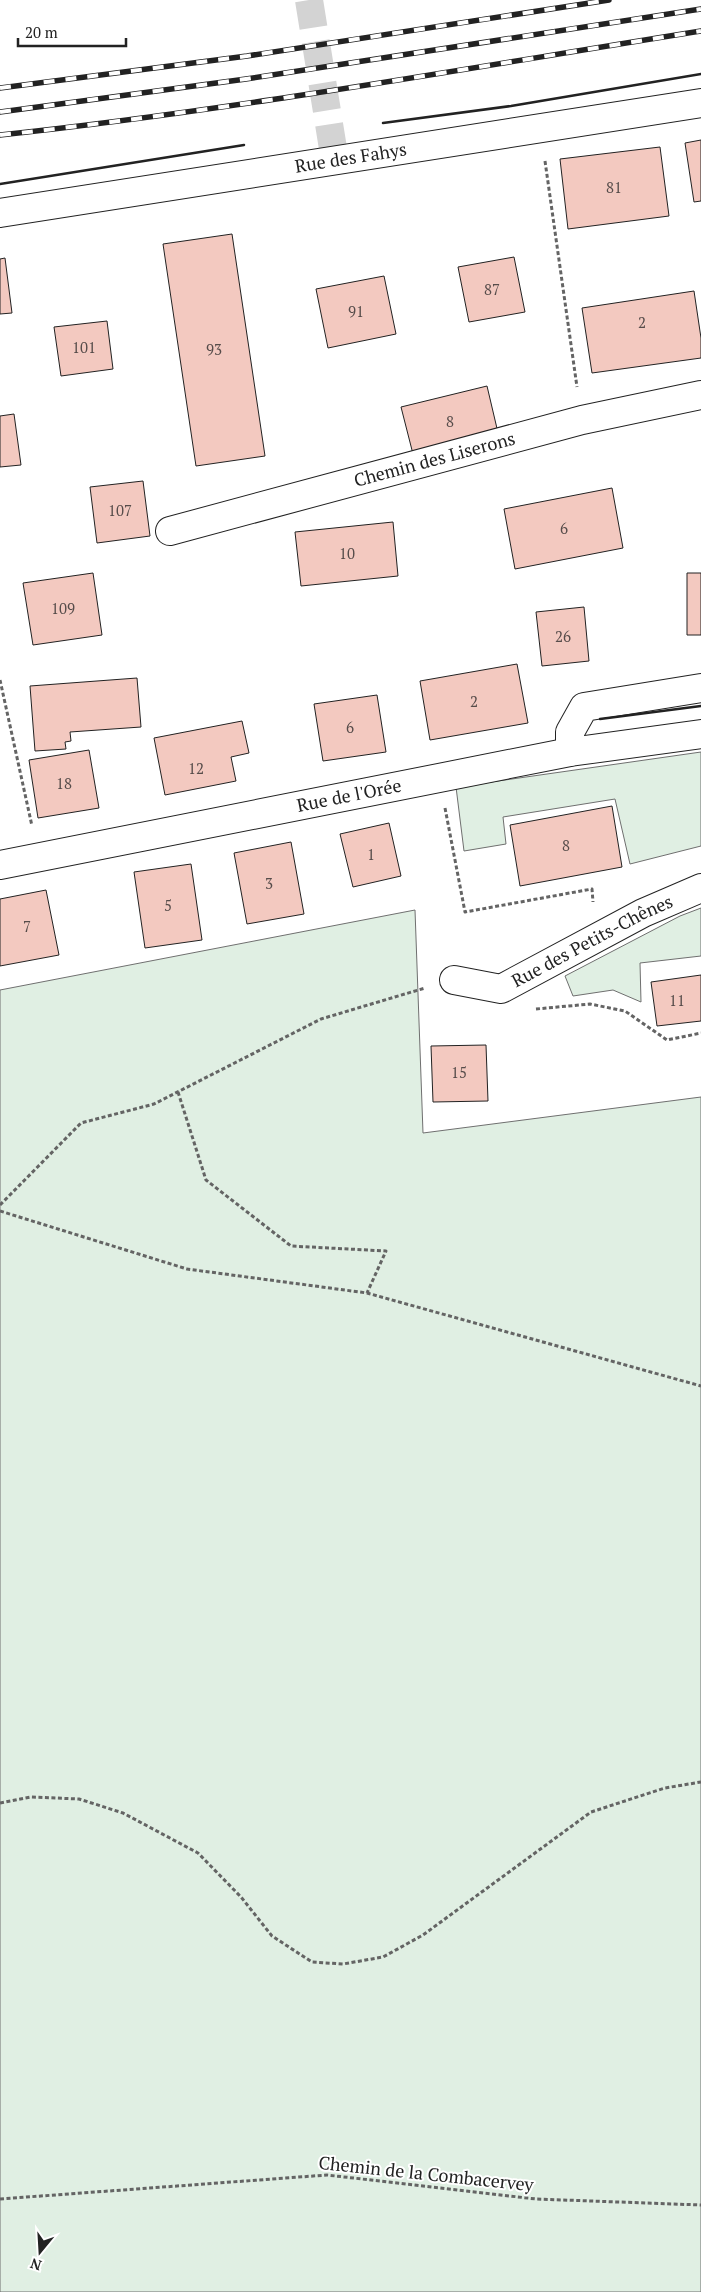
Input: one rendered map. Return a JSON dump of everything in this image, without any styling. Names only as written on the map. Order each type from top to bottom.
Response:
[{"type":"street","name":"Rue des Fahys","points":[[0,213],[701,103]]},
{"type":"street","name":"Chemin des Liserons","points":[[170,531],[582,420],[701,395]]},
{"type":"street","points":[[570,752],[570,732],[584,707],[701,688]]},
{"type":"street","name":"Rue de l'Orée","points":[[0,865],[570,752],[701,734]]},
{"type":"street","name":"Rue des Petits-Chênes","points":[[454,980],[501,989],[643,913],[701,888]]},
{"type":"path","points":[[544,159],[582,420]]},
{"type":"path","points":[[0,680],[33,832]]},
{"type":"path","points":[[440,777],[465,912],[592,889],[593,908]]},
{"type":"path","points":[[0,1205],[81,1123],[154,1104],[322,1019],[454,980]]},
{"type":"path","points":[[501,989],[510,1012],[590,1004],[624,1011],[667,1040],[701,1033]]},
{"type":"path","points":[[178,1092],[206,1180],[291,1246],[386,1251],[367,1293]]},
{"type":"path","points":[[0,1211],[187,1268],[367,1293],[701,1386]]},
{"type":"path","points":[[0,1803],[32,1796],[78,1799],[123,1813],[198,1853],[241,1897],[272,1936],[312,1962],[343,1964],[383,1957],[424,1935],[591,1812],[665,1788],[701,1782]]},
{"type":"path","name":"Chemin de la Combacervey","points":[[0,2199],[327,2175],[536,2199],[701,2205]]},
{"type":"green space","points":[[701,752],[701,846],[630,864],[615,799],[503,817],[506,844],[464,851],[456,787]]},
{"type":"green space","points":[[701,908],[701,956],[640,963],[641,1002],[613,990],[573,996],[565,976],[680,916]]},
{"type":"green space","points":[[415,910],[423,1133],[701,1097],[701,2292],[0,2292],[0,990]]},
{"type":"building","points":[[701,140],[701,201],[694,202],[685,143]]},
{"type":"building","points":[[660,147],[669,216],[568,229],[560,159]]},
{"type":"building","points":[[232,234],[265,456],[196,466],[163,244]]},
{"type":"building","points":[[514,257],[525,312],[469,322],[458,267]]},
{"type":"building","points":[[5,258],[12,313],[0,314],[0,259]]},
{"type":"building","points":[[384,276],[396,334],[328,348],[316,289]]},
{"type":"building","points":[[694,291],[701,338],[701,358],[592,373],[582,308]]},
{"type":"building","points":[[107,321],[113,369],[61,376],[54,327]]},
{"type":"building","points":[[487,386],[499,437],[414,458],[401,407]]},
{"type":"building","points":[[14,414],[21,465],[0,467],[0,416]]},
{"type":"building","points":[[143,481],[150,536],[97,543],[90,487]]},
{"type":"building","points":[[612,488],[623,548],[515,569],[504,509]]},
{"type":"building","points":[[393,522],[398,576],[301,586],[295,532]]},
{"type":"building","points":[[93,573],[102,635],[33,645],[23,583]]},
{"type":"building","points":[[687,573],[701,573],[701,635],[687,635]]},
{"type":"building","points":[[584,607],[589,661],[542,666],[536,612]]},
{"type":"building","points":[[517,664],[528,723],[430,740],[420,681]]},
{"type":"building","points":[[137,678],[141,727],[70,732],[71,741],[65,742],[66,749],[35,751],[30,686]]},
{"type":"building","points":[[377,695],[386,752],[323,761],[314,704]]},
{"type":"building","points":[[242,721],[249,753],[231,757],[236,781],[165,795],[154,738]]},
{"type":"building","points":[[89,750],[99,808],[38,818],[29,760]]},
{"type":"building","points":[[612,806],[622,867],[520,886],[510,825]]},
{"type":"building","points":[[389,823],[401,876],[353,887],[340,834]]},
{"type":"building","points":[[291,842],[304,914],[247,924],[234,853]]},
{"type":"building","points":[[191,864],[202,940],[145,948],[134,872]]},
{"type":"building","points":[[46,890],[59,955],[0,966],[0,899]]},
{"type":"building","points":[[701,975],[701,1021],[657,1026],[651,982]]},
{"type":"building","points":[[486,1045],[488,1101],[433,1102],[431,1046]]},
{"type":"tunnel","points":[[309,0],[335,161]]},
{"type":"railway","points":[[0,88],[247,56],[609,0]]},
{"type":"railway","points":[[0,112],[246,79],[701,9]]},
{"type":"railway","points":[[0,135],[264,101],[701,31]]},
{"type":"wall","points":[[383,123],[511,106],[701,74]]},
{"type":"wall","points":[[0,184],[244,145]]},
{"type":"wall","points":[[600,719],[701,706]]}]
